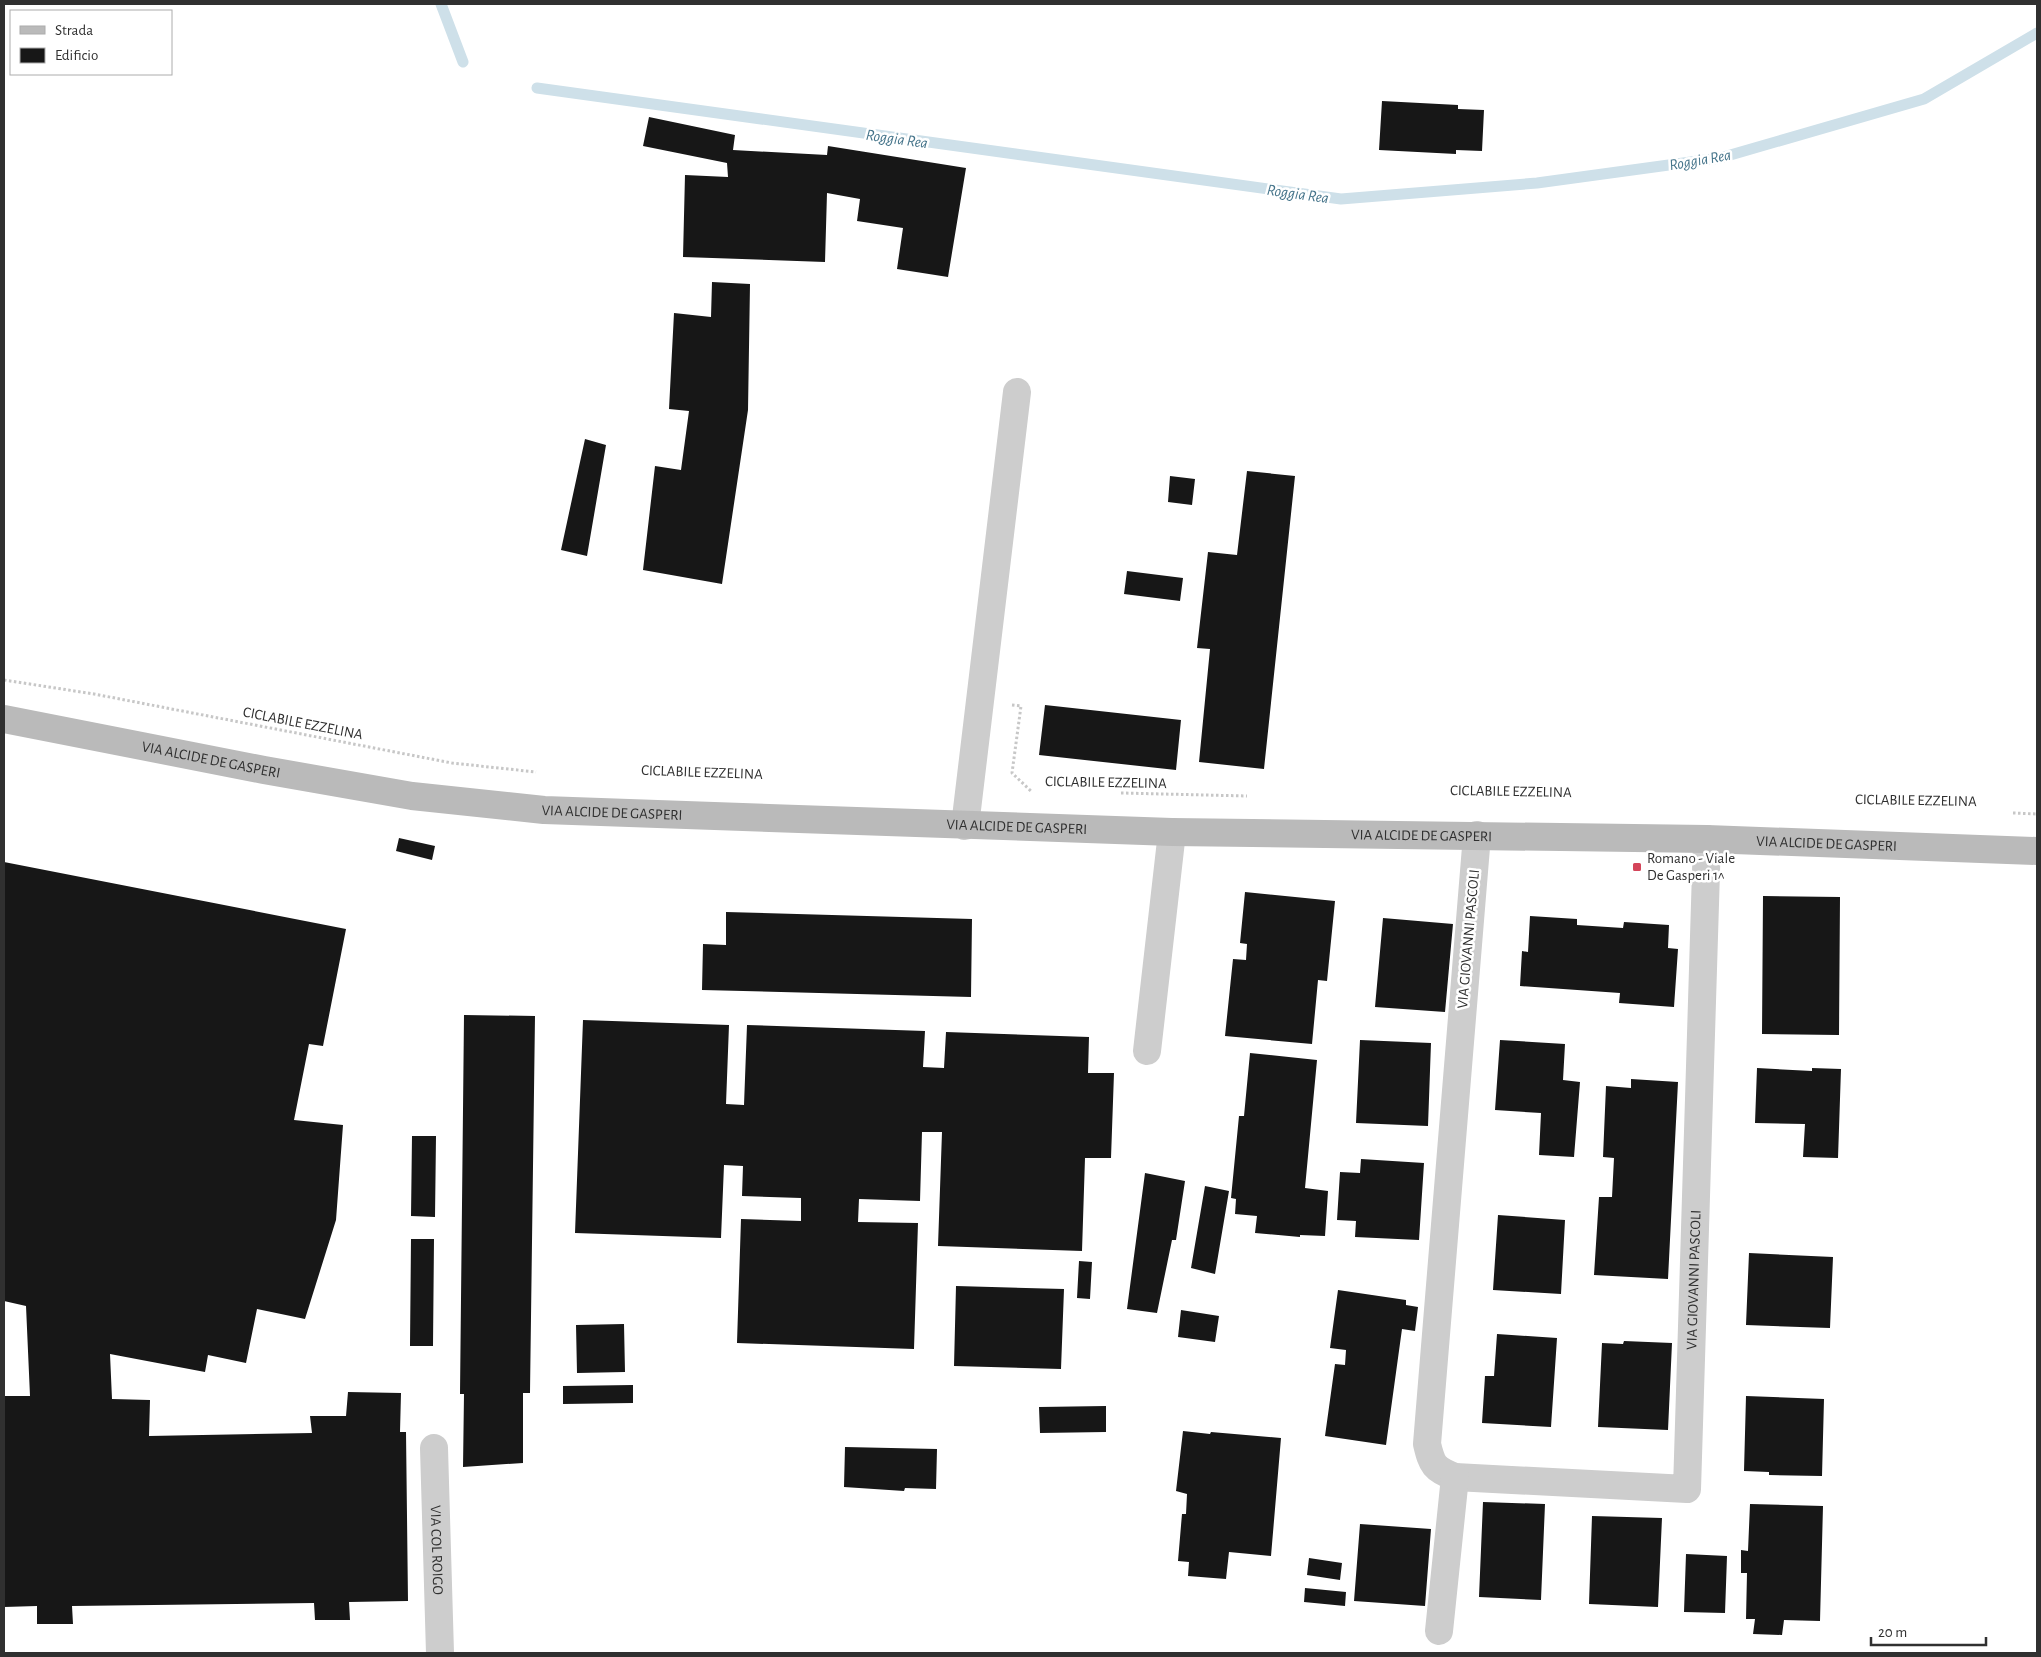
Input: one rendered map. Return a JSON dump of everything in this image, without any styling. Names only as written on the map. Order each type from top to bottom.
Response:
[{"type":"main road","name":"VIA ALCIDE DE GASPERI","points":[[4,719],[264,770],[412,796],[544,810],[1172,832],[1707,839],[2037,851]]},
{"type":"street","points":[[965,826],[1017,392]]},
{"type":"street","points":[[1148,1051],[1172,832]]},
{"type":"street","name":"VIA GIOVANNI PASCOLI","points":[[1477,835],[1427,1444],[1431,1461],[1440,1471],[1455,1476],[1687,1489],[1707,839]]},
{"type":"street","name":"VIA COL ROIGO","points":[[434,1448],[440,1653]]},
{"type":"street","points":[[1439,1631],[1455,1476]]},
{"type":"path","name":"CICLABILE EZZELINA","points":[[4,680],[94,694],[452,763],[540,773]]},
{"type":"path","name":"CICLABILE EZZELINA","points":[[980,702],[1021,706],[1012,773],[1034,793]]},
{"type":"path","name":"CICLABILE EZZELINA","points":[[1116,793],[1254,796]]},
{"type":"path","points":[[2008,813],[2037,814]]},
{"type":"building","points":[[1382,101],[1458,105],[1458,109],[1484,110],[1482,151],[1456,150],[1456,154],[1379,150]]},
{"type":"building","points":[[649,117],[735,135],[733,150],[827,155],[828,146],[966,168],[948,277],[897,269],[903,228],[857,221],[860,199],[827,193],[825,262],[683,257],[685,175],[728,177],[727,163],[643,146]]},
{"type":"building","points":[[712,282],[750,284],[748,410],[722,584],[643,570],[655,466],[681,470],[689,411],[669,409],[674,313],[711,317]]},
{"type":"building","points":[[585,439],[606,445],[587,556],[561,550]]},
{"type":"building","points":[[1247,471],[1295,476],[1264,769],[1199,762],[1210,649],[1197,648],[1208,552],[1237,555]]},
{"type":"building","points":[[1170,476],[1195,479],[1192,505],[1168,502]]},
{"type":"building","points":[[1127,571],[1183,578],[1180,601],[1124,594]]},
{"type":"building","points":[[1045,705],[1181,720],[1176,770],[1039,755]]},
{"type":"building","points":[[399,838],[435,846],[432,860],[396,851]]},
{"type":"building","points":[[4,862],[346,929],[323,1046],[309,1044],[294,1120],[343,1125],[336,1220],[305,1319],[257,1309],[246,1363],[208,1355],[205,1372],[110,1354],[112,1399],[150,1400],[149,1436],[312,1433],[310,1416],[346,1416],[348,1392],[401,1393],[400,1432],[406,1432],[408,1601],[349,1602],[350,1620],[315,1620],[314,1603],[72,1606],[73,1624],[37,1624],[37,1606],[4,1607],[4,1396],[30,1396],[26,1306],[4,1301]]},
{"type":"building","points":[[1245,892],[1335,901],[1327,981],[1318,980],[1312,1044],[1225,1036],[1233,959],[1246,960],[1247,944],[1240,943]]},
{"type":"building","points":[[1763,896],[1840,897],[1839,1035],[1762,1034]]},
{"type":"building","points":[[726,912],[972,919],[971,997],[702,990],[703,944],[726,945]]},
{"type":"building","points":[[1530,916],[1577,919],[1577,925],[1623,928],[1624,922],[1669,925],[1668,948],[1678,949],[1674,1007],[1619,1003],[1620,993],[1520,986],[1522,951],[1528,952]]},
{"type":"building","points":[[1383,918],[1453,924],[1445,1012],[1375,1007]]},
{"type":"building","points":[[464,1015],[535,1016],[530,1393],[523,1393],[523,1463],[463,1467],[464,1394],[460,1394]]},
{"type":"building","points":[[583,1020],[729,1025],[726,1104],[744,1105],[747,1025],[925,1031],[923,1067],[944,1068],[946,1032],[1089,1037],[1088,1073],[1114,1073],[1111,1158],[1085,1158],[1082,1251],[938,1246],[942,1132],[922,1132],[920,1201],[859,1199],[858,1222],[918,1223],[914,1349],[737,1343],[741,1219],[801,1221],[801,1198],[742,1196],[743,1166],[724,1165],[721,1238],[575,1233]]},
{"type":"building","points":[[1360,1040],[1431,1043],[1428,1126],[1356,1123]]},
{"type":"building","points":[[1500,1040],[1565,1044],[1563,1080],[1580,1082],[1574,1157],[1539,1155],[1541,1113],[1495,1110]]},
{"type":"building","points":[[1250,1053],[1317,1060],[1305,1188],[1328,1191],[1325,1236],[1300,1235],[1300,1237],[1255,1233],[1257,1216],[1235,1214],[1236,1199],[1231,1198],[1239,1116],[1244,1116]]},
{"type":"building","points":[[1757,1068],[1812,1071],[1812,1068],[1841,1069],[1838,1158],[1803,1157],[1805,1124],[1755,1123]]},
{"type":"building","points":[[1631,1079],[1678,1082],[1668,1279],[1594,1275],[1599,1197],[1612,1197],[1614,1158],[1603,1157],[1606,1086],[1631,1088]]},
{"type":"building","points":[[412,1136],[436,1136],[435,1217],[411,1216]]},
{"type":"building","points":[[1361,1159],[1424,1163],[1419,1240],[1355,1237],[1356,1221],[1337,1220],[1340,1172],[1360,1173]]},
{"type":"building","points":[[1145,1173],[1185,1181],[1176,1240],[1172,1240],[1157,1313],[1127,1309]]},
{"type":"building","points":[[1205,1186],[1229,1191],[1215,1274],[1191,1268]]},
{"type":"building","points":[[1498,1215],[1565,1220],[1561,1294],[1493,1290]]},
{"type":"building","points":[[411,1239],[434,1239],[433,1346],[410,1346]]},
{"type":"building","points":[[1749,1253],[1833,1257],[1830,1328],[1746,1325]]},
{"type":"building","points":[[1079,1261],[1092,1262],[1090,1299],[1077,1298]]},
{"type":"building","points":[[956,1286],[1064,1289],[1061,1369],[954,1366]]},
{"type":"building","points":[[1338,1290],[1406,1300],[1406,1305],[1418,1307],[1415,1331],[1402,1329],[1386,1445],[1325,1436],[1335,1364],[1345,1365],[1346,1350],[1330,1348]]},
{"type":"building","points":[[1181,1310],[1219,1316],[1215,1342],[1178,1337]]},
{"type":"building","points":[[624,1324],[625,1372],[577,1373],[576,1325]]},
{"type":"building","points":[[1497,1334],[1557,1338],[1551,1427],[1482,1423],[1485,1376],[1494,1376]]},
{"type":"building","points":[[1624,1341],[1672,1343],[1668,1430],[1598,1427],[1602,1343],[1623,1344]]},
{"type":"building","points":[[633,1385],[633,1403],[563,1404],[563,1386]]},
{"type":"building","points":[[1746,1396],[1824,1399],[1822,1476],[1769,1475],[1769,1472],[1744,1471]]},
{"type":"building","points":[[1106,1406],[1106,1432],[1040,1433],[1039,1407]]},
{"type":"building","points":[[1183,1431],[1281,1438],[1271,1556],[1229,1552],[1226,1579],[1188,1576],[1189,1562],[1178,1561],[1182,1514],[1186,1514],[1187,1494],[1176,1491]]},
{"type":"building","points":[[845,1447],[937,1449],[936,1489],[905,1488],[904,1491],[844,1487]]},
{"type":"building","points":[[1483,1502],[1545,1504],[1541,1600],[1479,1597]]},
{"type":"building","points":[[1750,1504],[1823,1506],[1820,1621],[1784,1620],[1782,1635],[1753,1634],[1755,1619],[1746,1619],[1747,1573],[1741,1573],[1741,1550],[1748,1551]]},
{"type":"building","points":[[1592,1516],[1662,1518],[1658,1607],[1589,1604]]},
{"type":"building","points":[[1360,1524],[1431,1529],[1425,1606],[1354,1601]]},
{"type":"building","points":[[1686,1554],[1727,1556],[1725,1613],[1684,1612]]},
{"type":"building","points":[[1309,1558],[1342,1563],[1340,1580],[1307,1575]]},
{"type":"building","points":[[1305,1588],[1346,1592],[1345,1606],[1304,1602]]},
{"type":"waterway","name":"Roggia Rea","points":[[441,4],[463,62]]},
{"type":"waterway","name":"Roggia Rea","points":[[537,88],[1341,199],[1537,183],[1720,158],[1924,99],[2037,33]]},
{"type":"place","name":"Romano - Viale De Gasperi 1^","points":[[1637,867]]}]
